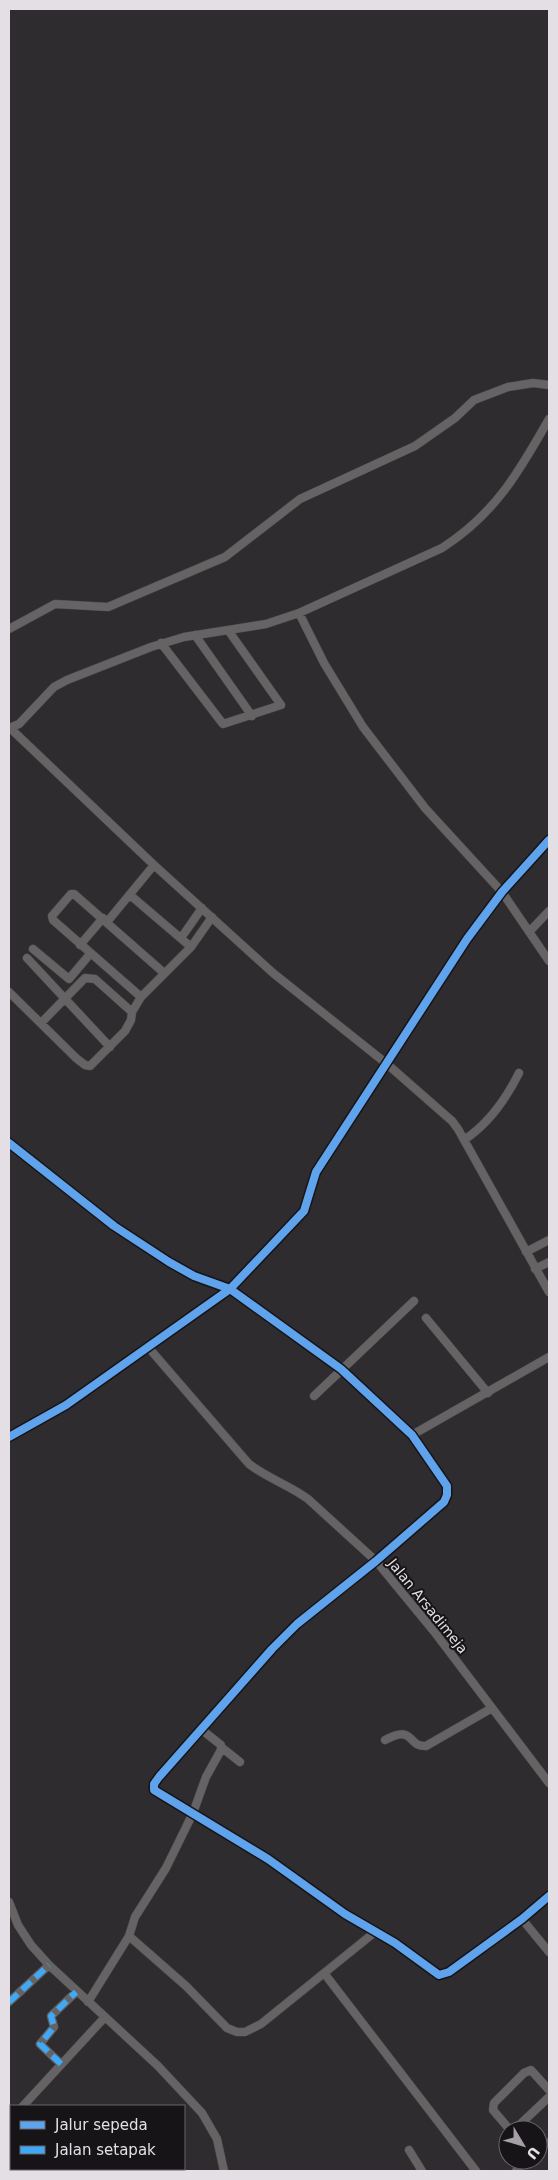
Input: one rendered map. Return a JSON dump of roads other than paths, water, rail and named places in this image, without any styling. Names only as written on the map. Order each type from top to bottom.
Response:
[{"type":"street","points":[[9,629],[55,604],[108,606],[225,557],[244,544],[300,498],[416,446],[455,418],[474,400],[508,387],[533,383],[549,385]]},
{"type":"street","points":[[549,419],[511,484],[499,500],[457,538],[416,561],[299,613],[266,624],[195,635],[162,643],[67,680],[54,687],[19,724],[9,728],[154,866],[273,973],[387,1064],[446,1116],[464,1140],[549,1292]]},
{"type":"street","points":[[299,613],[324,663],[363,727],[425,808],[502,892],[549,961]]},
{"type":"street","points":[[162,643],[223,724],[281,705],[228,630]]},
{"type":"street","points":[[195,635],[252,716]]},
{"type":"street","points":[[9,1437],[66,1405],[230,1289],[304,1211],[316,1172],[467,939],[502,892],[549,840]]},
{"type":"street","points":[[80,945],[130,894],[154,866]]},
{"type":"street","points":[[141,997],[90,954],[52,918],[71,894],[74,894],[105,920],[164,973]]},
{"type":"street","points":[[130,894],[190,946]]},
{"type":"street","points":[[181,938],[202,908]]},
{"type":"street","points":[[529,932],[549,911]]},
{"type":"street","points":[[9,992],[76,1058],[88,1066],[110,1047],[128,1026],[132,1012],[141,997],[190,946],[212,917]]},
{"type":"street","points":[[33,949],[69,979],[90,954]]},
{"type":"street","points":[[27,958],[110,1047]]},
{"type":"street","points":[[41,1024],[85,978],[92,977],[132,1012]]},
{"type":"street","points":[[464,1140],[479,1129],[498,1108],[519,1073]]},
{"type":"street","name":"Jalan Arsadimeja","points":[[9,1143],[114,1226],[194,1276],[230,1289],[341,1369],[412,1435],[447,1486],[447,1495],[444,1502],[376,1561],[436,1634],[549,1783]]},
{"type":"street","points":[[526,1252],[549,1240]]},
{"type":"street","points":[[535,1269],[549,1262]]},
{"type":"street","points":[[314,1396],[414,1301]]},
{"type":"street","points":[[426,1318],[488,1392]]},
{"type":"street","points":[[148,1347],[249,1464],[262,1474],[308,1499],[376,1561],[297,1624],[272,1649],[159,1777],[154,1787],[156,1793],[193,1813],[268,1859],[339,1909],[442,1975],[522,1919],[549,1896]]},
{"type":"street","points":[[412,1435],[549,1358]]},
{"type":"street","points":[[385,1740],[400,1733],[422,1746],[426,1746],[492,1708]]},
{"type":"street","points":[[202,1730],[240,1762]]},
{"type":"street","points":[[88,2002],[129,1936],[135,1917],[166,1868],[193,1813],[206,1777],[221,1747]]},
{"type":"street","points":[[9,1902],[18,1925],[49,1965],[164,2072],[202,2114],[217,2139],[224,2171]]},
{"type":"street","points":[[522,1919],[549,1952]]},
{"type":"street","points":[[129,1936],[186,1986],[219,2022],[237,2032],[245,2032],[261,2024],[375,1932]]},
{"type":"street","points":[[9,2002],[49,1965]]},
{"type":"street","points":[[324,1973],[476,2171]]},
{"type":"street","points":[[61,2064],[40,2044],[54,2027],[51,2016],[76,1992]]},
{"type":"street","points":[[24,2105],[104,2017]]},
{"type":"street","points":[[502,2120],[492,2106],[524,2073],[531,2070],[549,2090]]},
{"type":"street","points":[[525,2120],[549,2097]]},
{"type":"street","points":[[409,2150],[422,2171]]}]
